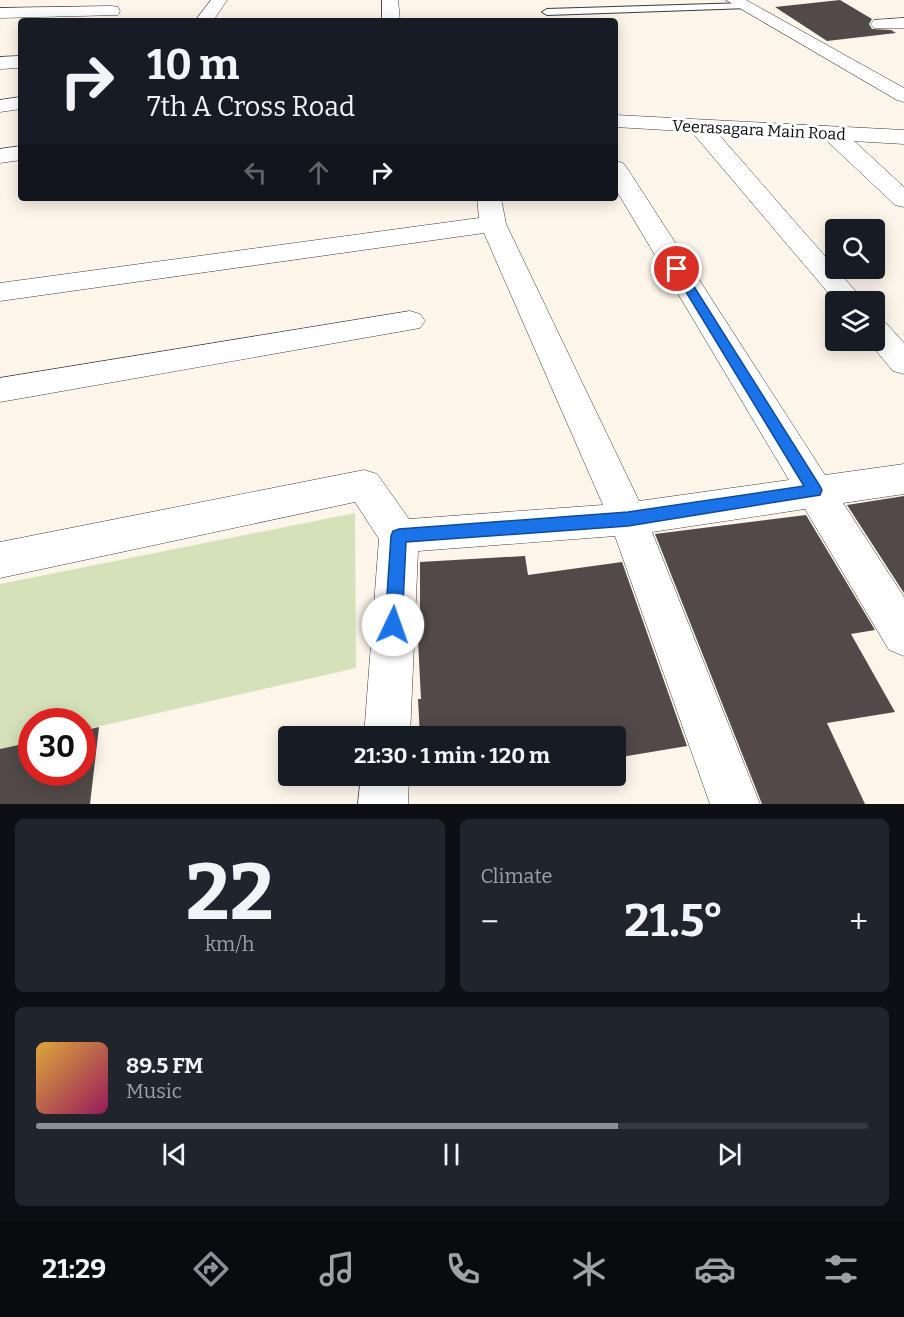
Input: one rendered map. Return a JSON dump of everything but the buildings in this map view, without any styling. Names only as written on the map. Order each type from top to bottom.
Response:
[{"type":"street","points":[[206,18],[219,0]]},
{"type":"street","points":[[390,0],[391,18]]},
{"type":"street","points":[[740,3],[902,92]]},
{"type":"street","points":[[0,13],[113,11]]},
{"type":"street","points":[[880,24],[904,23]]},
{"type":"street","points":[[0,63],[18,62]]},
{"type":"street","points":[[0,106],[18,103]]},
{"type":"street","name":"Veerasagara Main Road","points":[[618,121],[904,137]]},
{"type":"street","points":[[699,126],[842,291]]},
{"type":"street","points":[[833,134],[904,200]]},
{"type":"street","points":[[0,156],[18,153]]},
{"type":"street","points":[[618,173],[904,635]]},
{"type":"street","points":[[0,292],[491,211],[628,519],[735,804]]},
{"type":"street","points":[[0,390],[410,321]]},
{"type":"street","points":[[885,341],[904,363]]},
{"type":"street","points":[[399,536],[628,519],[904,478]]},
{"type":"street","points":[[0,560],[364,485],[399,536],[388,726]]},
{"type":"street","points":[[383,804],[384,786]]},
{"type":"lane","points":[[547,12],[740,3]]},
{"type":"green space","points":[[355,513],[356,668],[96,727],[96,708],[18,708],[18,745],[0,749],[0,584]]},
{"type":"route","points":[[393,625],[399,536],[628,519],[815,490],[677,269]]}]
